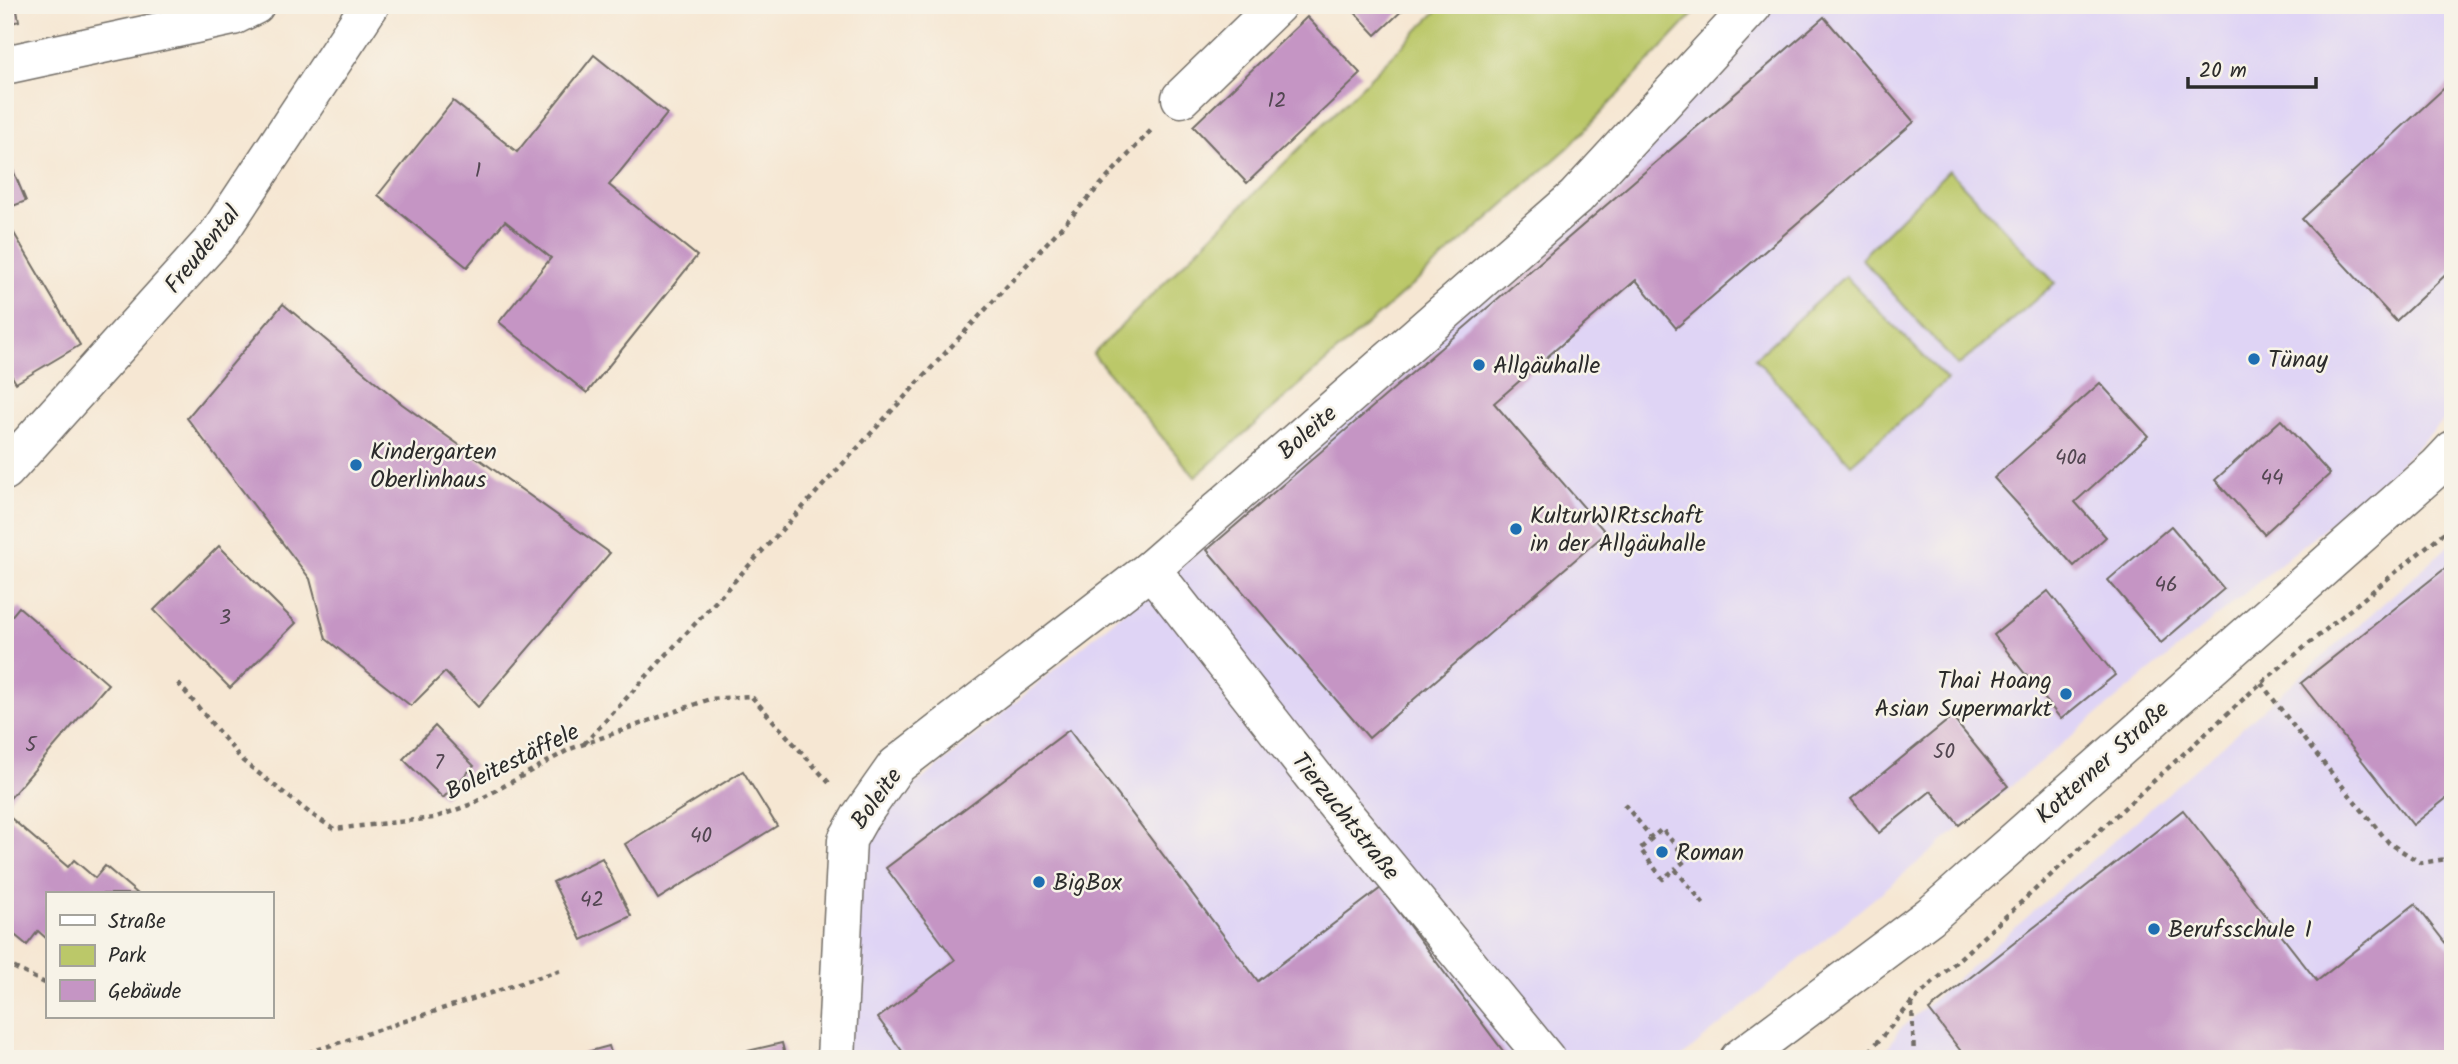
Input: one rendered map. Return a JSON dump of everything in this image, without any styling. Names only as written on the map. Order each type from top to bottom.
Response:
[{"type":"street","points":[[5,65],[233,16],[255,5]]},
{"type":"street","name":"Freudental","points":[[5,471],[217,236],[370,5]]},
{"type":"street","points":[[1181,98],[1277,5]]},
{"type":"street","name":"Boleite","points":[[853,829],[896,766],[1151,569],[1576,197],[1753,5]]},
{"type":"street","name":"Kotterner Straße","points":[[1739,1059],[1930,916],[2453,450]]},
{"type":"street","name":"Tierzuchtstraße","points":[[1151,569],[1325,791],[1546,1059]]},
{"type":"street","points":[[836,1059],[853,829]]},
{"type":"path","points":[[584,744],[1181,98]]},
{"type":"path","points":[[1863,1059],[1912,1002],[2261,683],[2453,525]]},
{"type":"path","name":"Boleitestäffele","points":[[178,683],[243,761],[334,829],[434,818],[472,804],[570,749],[710,699],[751,696],[853,829]]},
{"type":"path","points":[[2261,683],[2389,843],[2421,863],[2453,858]]},
{"type":"path","points":[[1624,804],[1652,838]]},
{"type":"path","points":[[1662,829],[1687,859],[1663,878],[1640,849],[1652,838],[1662,829]]},
{"type":"path","points":[[1675,869],[1704,904]]},
{"type":"path","points":[[5,963],[46,984]]},
{"type":"path","points":[[289,1059],[564,969]]},
{"type":"path","points":[[1912,1002],[1914,1059]]},
{"type":"shaded area","points":[[1777,5],[2453,5],[2453,411],[2392,472],[1679,1059],[840,1059],[868,814],[927,776],[1173,571],[1576,209]]},
{"type":"shaded area","points":[[2453,542],[2453,1059],[1881,1059],[1899,1030]]},
{"type":"green space","points":[[1443,5],[1702,5],[1569,147],[1195,477],[1093,354]]},
{"type":"green space","points":[[1949,170],[2055,283],[1958,366],[1861,258]]},
{"type":"green space","points":[[1845,276],[1947,380],[1851,464],[1755,358]]},
{"type":"building","points":[[5,5],[16,5],[19,21],[5,25]]},
{"type":"building","points":[[1348,5],[1408,5],[1376,35]]},
{"type":"building","points":[[1307,17],[1361,74],[1247,183],[1193,126]]},
{"type":"building","name":"Allgäuhalle","points":[[1824,17],[1914,122],[1676,328],[1636,280],[1494,403],[1606,533],[1369,738],[1207,550]]},
{"type":"building","points":[[594,55],[667,114],[609,185],[697,256],[587,393],[499,322],[551,258],[505,221],[467,267],[378,195],[453,101],[517,152]]},
{"type":"building","points":[[2453,80],[2453,268],[2396,321],[2302,219]]},
{"type":"building","points":[[5,151],[26,201],[5,209]]},
{"type":"building","points":[[5,218],[80,345],[16,383],[5,365]]},
{"type":"building","name":"Kindergarten Oberlinhaus","points":[[283,304],[402,404],[610,553],[478,707],[445,672],[411,706],[326,639],[310,579],[187,418]]},
{"type":"building","points":[[2100,383],[2148,436],[2075,502],[2106,537],[2074,566],[1994,478]]},
{"type":"building","points":[[2281,420],[2330,474],[2264,534],[2215,480]]},
{"type":"building","points":[[2171,526],[2224,589],[2161,643],[2108,580]]},
{"type":"building","points":[[219,546],[296,623],[230,688],[154,610]]},
{"type":"building","points":[[2453,562],[2453,793],[2413,825],[2301,683]]},
{"type":"building","points":[[2048,591],[2115,675],[2061,719],[1994,635]]},
{"type":"building","points":[[19,607],[108,684],[5,804],[5,624]]},
{"type":"building","points":[[1952,717],[2008,786],[1959,825],[1931,791],[1879,833],[1851,799]]},
{"type":"building","points":[[435,726],[474,766],[443,798],[403,759]]},
{"type":"building","name":"BigBox","points":[[1069,730],[1258,981],[1381,888],[1509,1059],[908,1059],[878,1018],[955,960],[886,868]]},
{"type":"building","points":[[743,771],[777,826],[658,899],[625,844]]},
{"type":"building","name":"Berufsschule I","points":[[2183,810],[2317,981],[2415,904],[2453,953],[2453,1059],[1967,1059],[1929,1010]]},
{"type":"building","points":[[5,813],[68,867],[74,860],[95,878],[105,866],[136,892],[46,892],[46,938],[38,931],[27,945],[5,927]]},
{"type":"building","points":[[602,858],[631,916],[582,940],[553,882]]},
{"type":"building","points":[[782,1043],[786,1059],[718,1058]]},
{"type":"building","points":[[609,1046],[613,1059],[565,1059],[565,1058]]},
{"type":"place","name":"Tünay","points":[[2254,359]]},
{"type":"place","name":"Allgäuhalle","points":[[1479,365]]},
{"type":"place","name":"Kindergarten Oberlinhaus","points":[[356,465]]},
{"type":"place","name":"KulturWIRtschaft in der Allgäuhalle","points":[[1516,529]]},
{"type":"place","name":"Thai Hoang Asian Supermarkt","points":[[2066,694]]},
{"type":"place","name":"Roman","points":[[1662,852]]},
{"type":"place","name":"BigBox","points":[[1039,882]]},
{"type":"place","name":"Berufsschule I","points":[[2154,929]]}]
